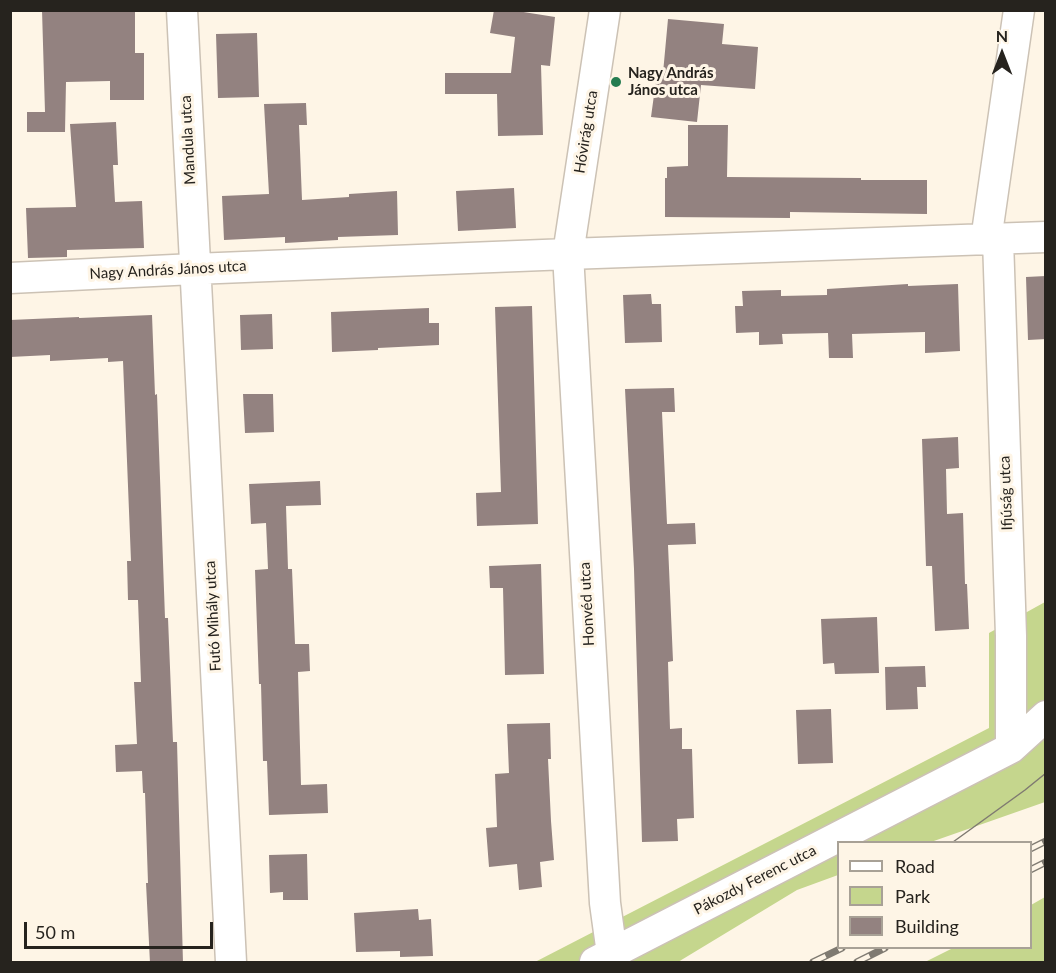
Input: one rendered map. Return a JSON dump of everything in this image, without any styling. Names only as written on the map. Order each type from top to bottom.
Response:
[{"type":"street","name":"Mandula utca","points":[[182,10],[194,269]]},
{"type":"street","name":"Hóvirág utca","points":[[567,254],[605,10]]},
{"type":"street","name":"Ifjúság utca","points":[[1011,748],[1011,636],[992,239],[1019,10]]},
{"type":"street","name":"Nagy András János utca","points":[[10,278],[567,254],[1046,237]]},
{"type":"street","name":"Honvéd utca","points":[[567,254],[604,892],[603,958]]},
{"type":"street","name":"Futó Mihály utca","points":[[194,269],[231,963]]},
{"type":"street","name":"Pákozdy Ferenc utca","points":[[603,958],[1011,748],[1046,716]]},
{"type":"green space","points":[[1045,602],[1045,802],[934,841],[837,841],[837,875],[797,890],[678,962],[535,962],[989,728],[989,633]]},
{"type":"green space","points":[[1045,897],[1045,962],[925,962],[951,949],[1032,949],[1032,904]]},
{"type":"building","points":[[42,10],[135,10],[135,53],[144,53],[144,100],[110,100],[110,81],[66,82],[65,132],[27,132],[27,112],[45,112]]},
{"type":"building","points":[[494,10],[511,10],[555,17],[550,66],[541,65],[543,135],[498,136],[497,94],[445,94],[445,73],[511,73],[515,37],[490,33]]},
{"type":"building","points":[[668,19],[724,24],[722,44],[758,47],[755,89],[701,85],[697,122],[651,117],[657,73],[663,73]]},
{"type":"building","points":[[257,33],[259,97],[218,98],[216,34]]},
{"type":"building","points":[[306,103],[307,125],[299,125],[302,200],[397,191],[398,235],[338,237],[338,240],[285,243],[285,237],[224,240],[222,196],[269,194],[264,104]]},
{"type":"building","points":[[116,122],[118,165],[113,165],[115,202],[142,201],[144,248],[67,250],[67,257],[28,258],[26,208],[76,207],[70,124]]},
{"type":"building","points":[[688,125],[728,125],[727,177],[927,180],[927,214],[790,212],[790,218],[665,217],[667,167],[688,166]]},
{"type":"building","points":[[514,188],[516,228],[458,231],[456,191]]},
{"type":"building","points":[[1046,276],[1046,339],[1028,340],[1026,277]]},
{"type":"building","points":[[908,284],[908,286],[958,284],[960,351],[925,353],[925,332],[852,334],[853,358],[829,358],[828,333],[782,334],[783,344],[759,345],[759,332],[736,333],[735,306],[743,306],[742,291],[781,290],[781,296],[827,295],[827,289]]},
{"type":"building","points":[[651,294],[652,304],[661,304],[662,342],[625,343],[623,295]]},
{"type":"building","points":[[532,306],[538,524],[477,526],[476,493],[501,492],[495,307]]},
{"type":"building","points":[[429,308],[429,323],[439,323],[439,345],[332,352],[331,312]]},
{"type":"building","points":[[272,314],[273,349],[241,350],[240,315]]},
{"type":"building","points":[[152,315],[165,618],[168,618],[173,742],[177,742],[183,963],[150,963],[145,793],[143,793],[142,771],[116,772],[115,745],[137,744],[134,682],[141,682],[138,600],[128,600],[127,561],[131,561],[123,361],[108,362],[108,358],[50,361],[50,355],[10,357],[10,320]]},
{"type":"building","points":[[674,388],[675,412],[662,412],[667,524],[695,523],[696,544],[668,545],[673,661],[668,662],[670,729],[682,728],[682,749],[692,749],[694,818],[677,819],[678,841],[642,842],[634,569],[625,389]]},
{"type":"building","points":[[243,394],[273,394],[274,432],[245,433]]},
{"type":"building","points":[[958,437],[959,468],[946,469],[947,514],[963,513],[969,629],[935,631],[932,566],[926,566],[922,439]]},
{"type":"building","points":[[320,481],[321,505],[286,506],[288,569],[292,569],[295,644],[309,644],[310,671],[298,672],[301,785],[327,784],[328,813],[269,815],[267,761],[263,761],[255,570],[268,569],[266,523],[251,524],[249,484]]},
{"type":"building","points":[[541,564],[544,674],[505,675],[503,588],[490,588],[489,566]]},
{"type":"building","points":[[877,617],[879,673],[835,674],[834,663],[823,664],[821,619]]},
{"type":"building","points":[[925,666],[926,687],[917,687],[918,709],[886,710],[885,667]]},
{"type":"building","points":[[831,709],[833,763],[798,764],[796,710]]},
{"type":"building","points":[[550,723],[551,759],[548,759],[554,860],[540,862],[542,887],[519,890],[517,864],[489,867],[486,828],[497,827],[495,774],[509,773],[507,724]]},
{"type":"building","points":[[307,854],[308,900],[283,900],[283,892],[270,893],[269,855]]},
{"type":"building","points":[[418,909],[419,920],[431,919],[433,956],[400,957],[400,951],[356,952],[354,913]]},
{"type":"tram line","points":[[954,841],[1046,773]]},
{"type":"railway","points":[[1032,848],[1046,841]]},
{"type":"railway","points":[[1032,869],[1046,862]]},
{"type":"railway","points":[[813,962],[840,949]]},
{"type":"railway","points":[[857,962],[883,949]]},
{"type":"place","name":"Nagy András János utca","points":[[616,82]]}]
